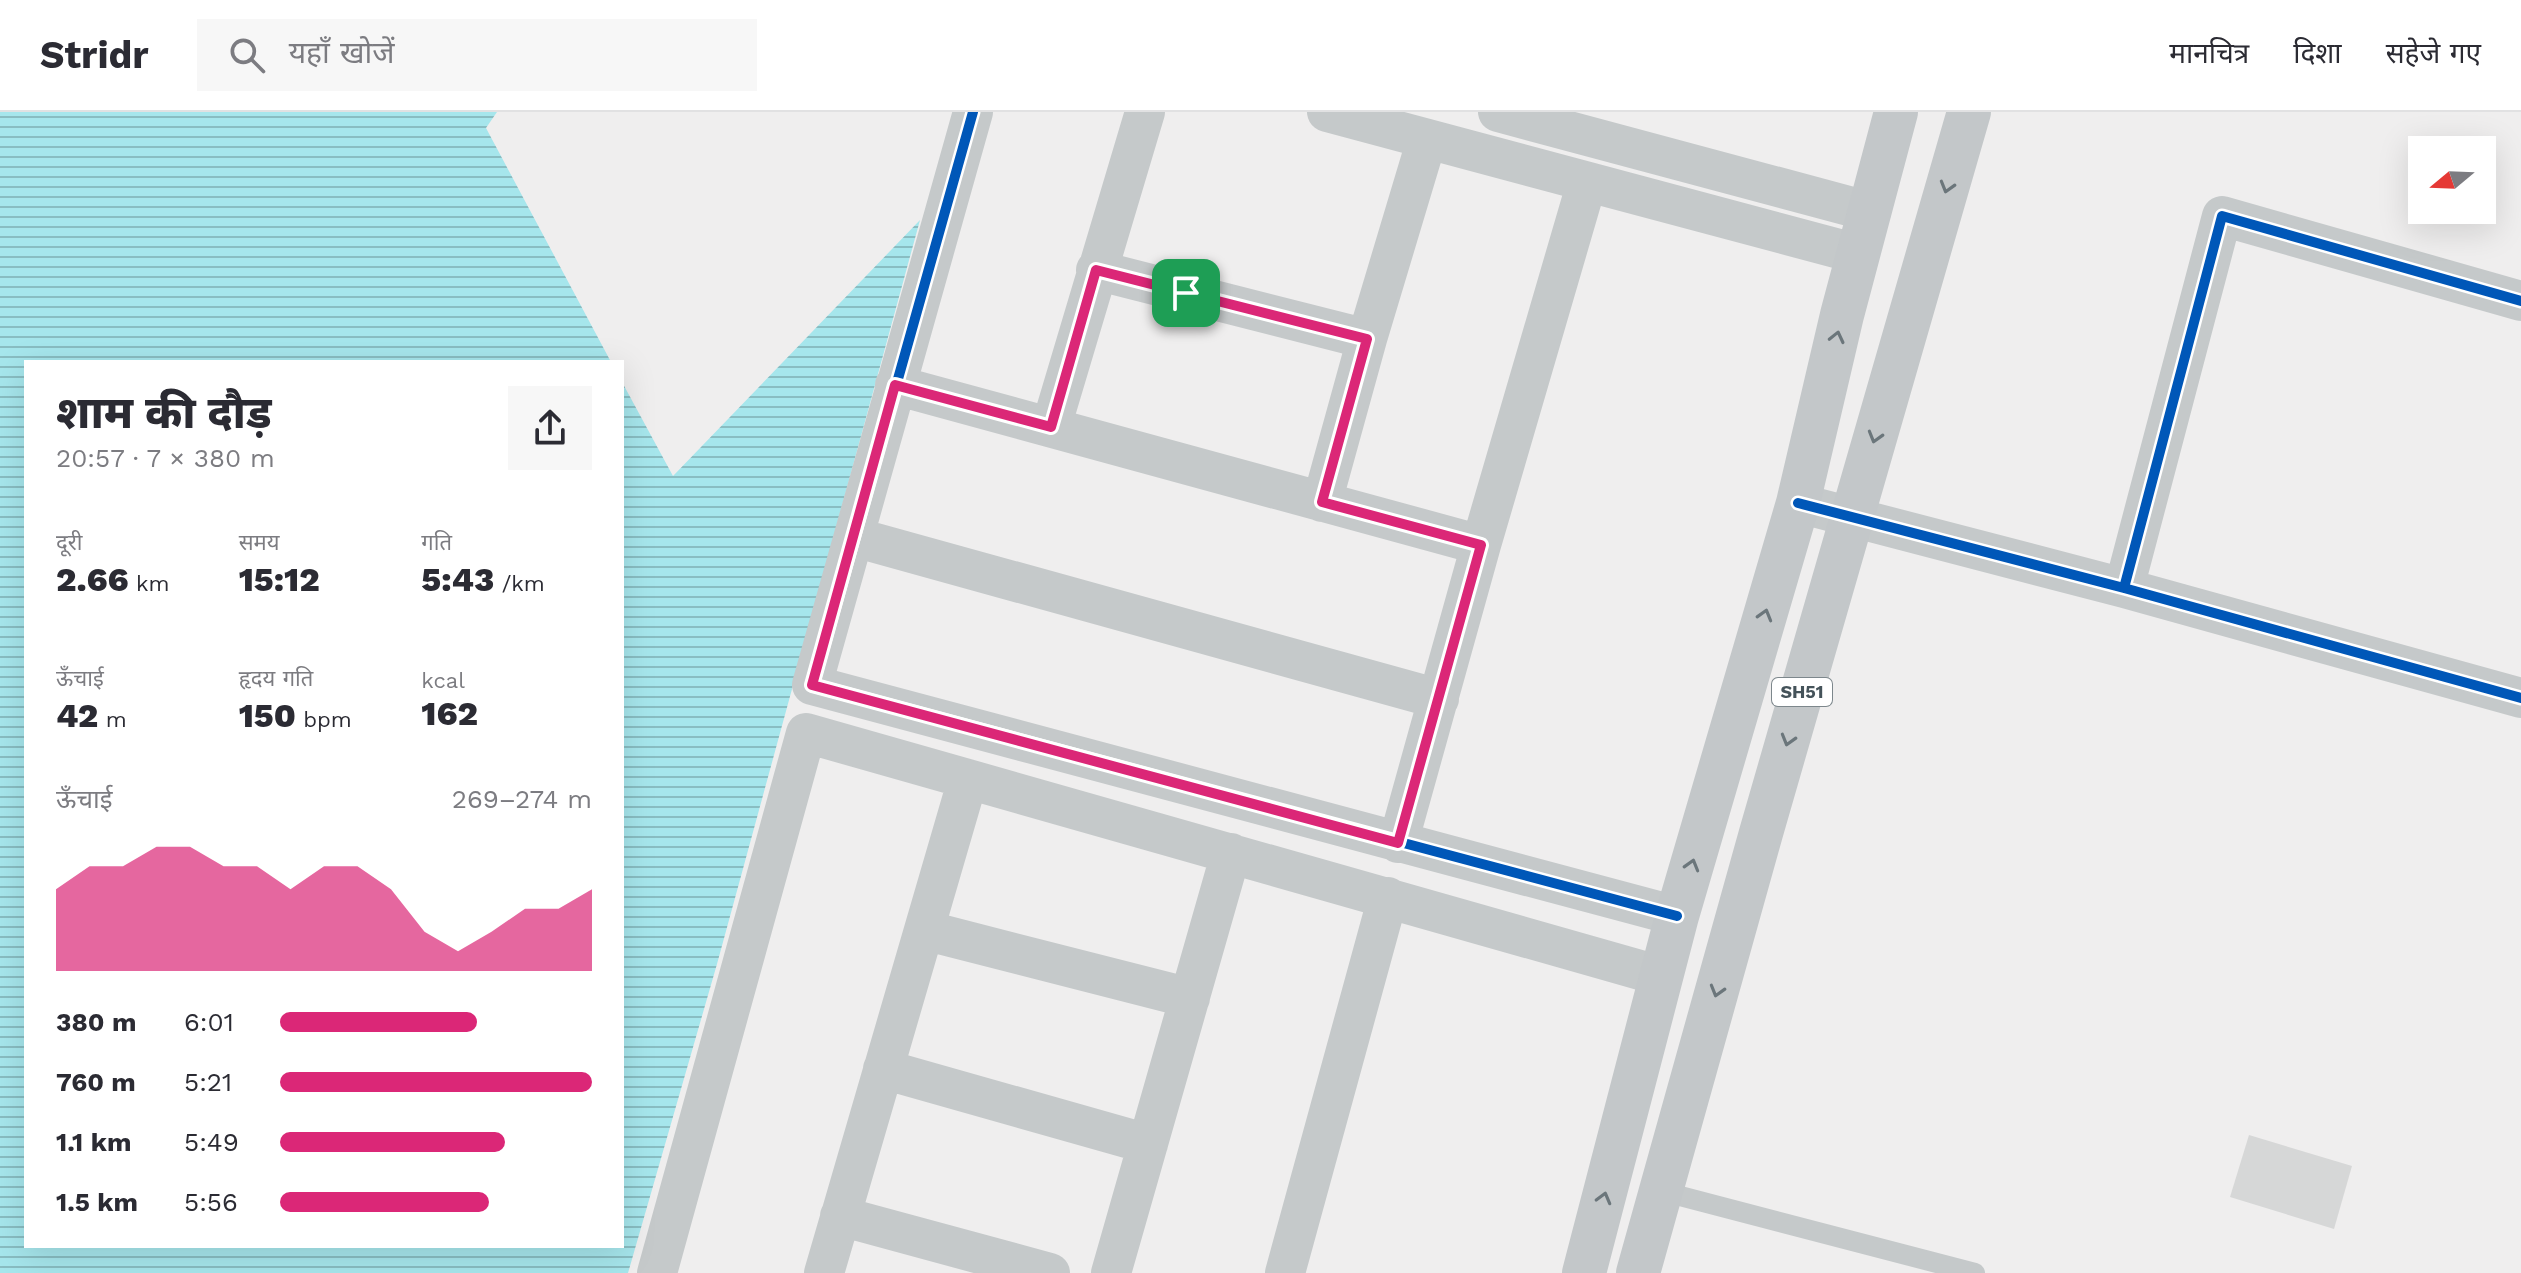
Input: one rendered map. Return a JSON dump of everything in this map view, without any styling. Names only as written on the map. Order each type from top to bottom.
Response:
[{"type":"main road","name":"SH51","points":[[1584,1273],[1677,916],[1798,503],[1896,112]]},
{"type":"main road","name":"SH51","points":[[1638,1273],[1969,112]]},
{"type":"street","points":[[973,112],[812,685],[1677,916]]},
{"type":"street","points":[[1051,427],[1145,112]]},
{"type":"street","points":[[1327,112],[1858,254]]},
{"type":"street","points":[[1498,112],[1599,125],[1871,212]]},
{"type":"street","points":[[1322,502],[1427,139]]},
{"type":"street","points":[[1398,843],[1587,182]]},
{"type":"street","points":[[2124,588],[2222,216],[2521,301]]},
{"type":"street","points":[[1096,270],[1367,339]]},
{"type":"street","points":[[895,385],[1481,545]]},
{"type":"street","points":[[1798,503],[2124,588],[2521,698]]},
{"type":"street","points":[[854,537],[1439,699]]},
{"type":"street","points":[[657,1273],[806,733],[1661,976]]},
{"type":"street","points":[[824,1273],[968,779]]},
{"type":"street","points":[[1111,1273],[1231,853]]},
{"type":"street","points":[[1285,1273],[1388,897]]},
{"type":"street","points":[[924,930],[1190,998]]},
{"type":"street","points":[[883,1069],[1148,1144]]},
{"type":"street","points":[[840,1216],[1050,1273]]},
{"type":"lane","points":[[1661,1191],[1975,1273]]},
{"type":"water","points":[[0,112],[497,112],[486,128],[610,360],[24,360],[24,1248],[624,1248],[624,386],[673,476],[920,220],[717,964],[628,1273],[0,1273]]},
{"type":"building","points":[[2249,1135],[2352,1166],[2334,1229],[2230,1197]]},
{"type":"cycle path","points":[[973,112],[812,685],[1677,916]]},
{"type":"cycle path","points":[[2124,588],[2222,216],[2521,301]]},
{"type":"cycle path","points":[[1798,503],[2124,588],[2521,698]]},
{"type":"route","points":[[1096,270],[1186,293],[1367,339],[1322,502],[1481,545],[1398,843],[812,685],[895,385],[1051,427],[1096,270]]}]
